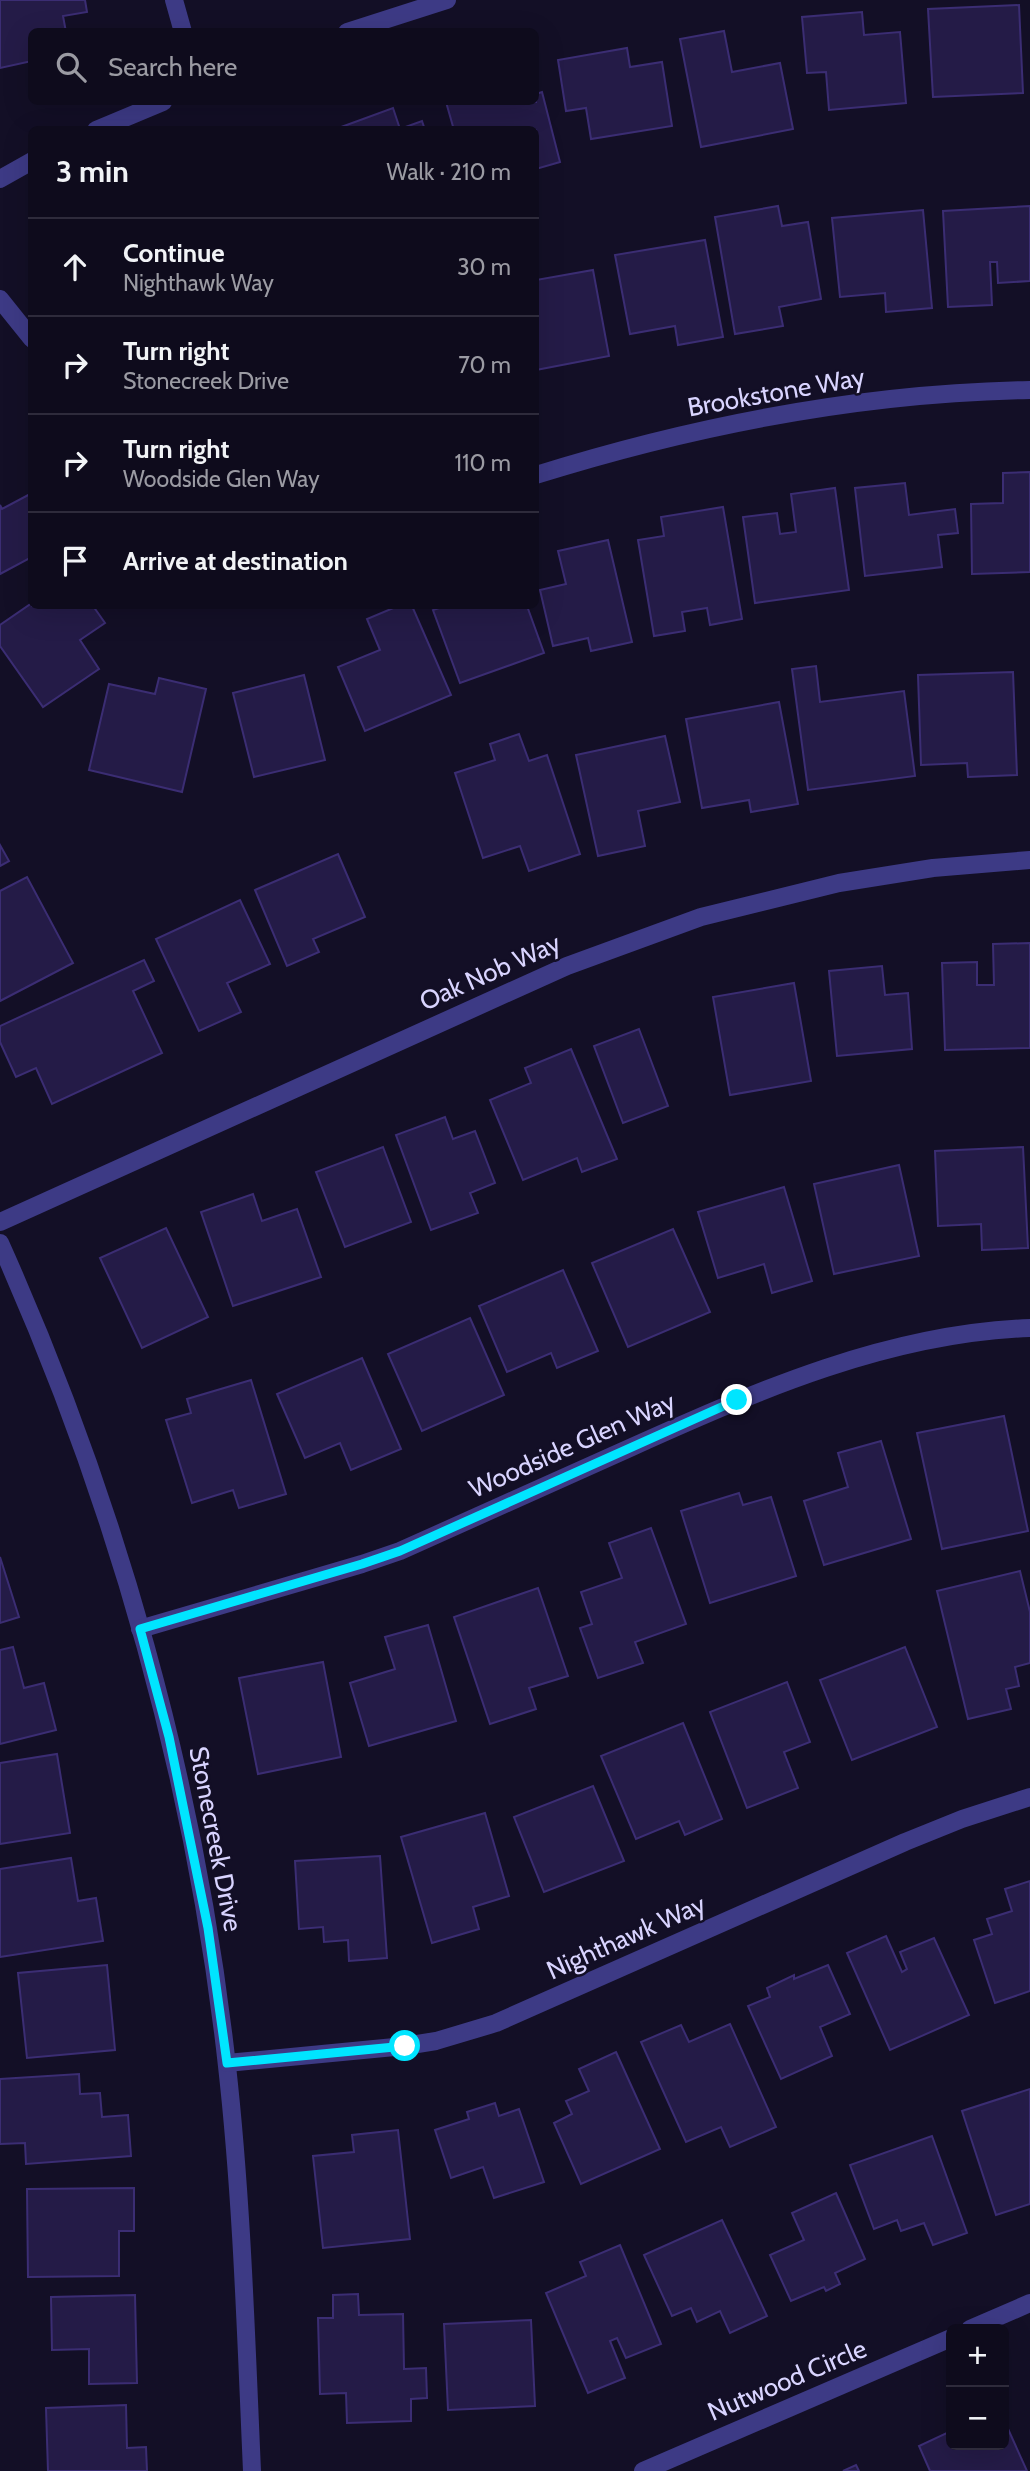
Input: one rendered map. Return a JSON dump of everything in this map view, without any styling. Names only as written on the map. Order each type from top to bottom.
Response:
[{"type":"street","points":[[174,0],[182,28]]},
{"type":"street","points":[[360,28],[447,0]]},
{"type":"street","points":[[106,126],[156,105]]},
{"type":"street","points":[[0,179],[28,163]]},
{"type":"street","points":[[0,299],[28,334]]},
{"type":"street","name":"Brookstone Way","points":[[539,474],[612,451],[730,423],[850,403],[970,391],[1030,390]]},
{"type":"street","name":"Oak Nob Way","points":[[0,1222],[566,966],[701,917],[839,883],[933,868],[1030,860]]},
{"type":"street","name":"Stonecreek Drive","points":[[0,1243],[87,1457],[140,1629],[169,1737],[208,1928],[227,2063],[237,2169],[252,2471]]},
{"type":"street","name":"Woodside Glen Way","points":[[140,1629],[400,1551],[737,1400],[833,1364],[919,1342],[1030,1328]]},
{"type":"street","name":"Nighthawk Way","points":[[227,2063],[405,2046],[436,2041],[496,2023],[905,1842],[962,1819],[1030,1797]]},
{"type":"street","points":[[982,2324],[1030,2303]]},
{"type":"street","name":"Nutwood Circle","points":[[643,2471],[946,2339]]},
{"type":"building","points":[[0,0],[85,0],[87,12],[63,16],[65,28],[28,28],[28,62],[0,68]]},
{"type":"building","points":[[1019,5],[1023,93],[933,97],[928,9]]},
{"type":"building","points":[[862,12],[864,35],[900,32],[906,103],[829,110],[826,72],[807,73],[802,17]]},
{"type":"building","points":[[724,31],[732,72],[780,63],[793,129],[701,147],[680,39]]},
{"type":"building","points":[[627,48],[630,67],[662,62],[672,126],[591,139],[586,108],[566,111],[558,60]]},
{"type":"building","points":[[542,92],[560,162],[539,168],[539,126],[453,126],[447,105],[539,105],[539,93]]},
{"type":"building","points":[[393,108],[399,126],[344,126]]},
{"type":"building","points":[[422,121],[424,126],[408,126]]},
{"type":"building","points":[[778,206],[782,226],[808,222],[821,299],[779,307],[783,326],[735,334],[715,217]]},
{"type":"building","points":[[1030,206],[1030,281],[998,283],[997,262],[990,262],[992,305],[948,307],[943,211]]},
{"type":"building","points":[[923,210],[932,308],[886,312],[885,293],[840,297],[832,218]]},
{"type":"building","points":[[705,240],[723,337],[678,345],[675,326],[630,334],[615,255]]},
{"type":"building","points":[[593,270],[609,356],[539,369],[539,279]]},
{"type":"building","points":[[1030,472],[1030,572],[972,574],[971,504],[1003,503],[1003,473]]},
{"type":"building","points":[[905,483],[909,515],[955,509],[958,533],[938,535],[942,567],[865,576],[855,488]]},
{"type":"building","points":[[835,488],[849,590],[755,603],[743,517],[777,513],[780,534],[796,532],[791,494]]},
{"type":"building","points":[[28,495],[28,559],[0,574],[0,505],[2,509]]},
{"type":"building","points":[[723,507],[742,619],[710,625],[707,608],[682,612],[685,631],[654,636],[638,540],[664,536],[661,517]]},
{"type":"building","points":[[608,540],[632,642],[591,651],[588,638],[553,646],[540,590],[566,584],[558,551]]},
{"type":"building","points":[[28,606],[28,609],[95,609],[105,623],[80,640],[99,669],[43,707],[0,646],[0,625]]},
{"type":"building","points":[[391,609],[413,609],[451,695],[365,731],[338,667],[380,650],[367,619]]},
{"type":"building","points":[[528,609],[544,653],[460,683],[433,610]]},
{"type":"building","points":[[816,666],[820,702],[904,691],[915,776],[808,790],[792,669]]},
{"type":"building","points":[[1013,672],[1017,775],[968,777],[967,763],[921,765],[918,675]]},
{"type":"building","points":[[304,675],[325,760],[254,777],[233,693]]},
{"type":"building","points":[[159,678],[206,689],[182,792],[89,770],[109,684],[155,694]]},
{"type":"building","points":[[779,702],[798,804],[751,812],[749,800],[702,808],[686,719]]},
{"type":"building","points":[[519,734],[529,761],[547,755],[580,854],[529,871],[520,846],[483,858],[455,773],[495,760],[490,744]]},
{"type":"building","points":[[665,736],[680,802],[638,811],[645,846],[598,856],[576,755]]},
{"type":"building","points":[[0,845],[9,861],[0,866]]},
{"type":"building","points":[[338,854],[365,917],[313,939],[319,952],[287,966],[255,890]]},
{"type":"building","points":[[27,877],[73,963],[0,1001],[0,891]]},
{"type":"building","points":[[240,900],[270,964],[227,983],[241,1012],[199,1031],[156,939]]},
{"type":"building","points":[[1030,943],[1030,1048],[945,1050],[942,963],[977,962],[977,985],[994,985],[993,944]]},
{"type":"building","points":[[144,960],[154,981],[133,991],[162,1053],[52,1104],[36,1068],[16,1077],[0,1042],[0,1026]]},
{"type":"building","points":[[882,966],[885,995],[908,993],[912,1049],[837,1056],[829,971]]},
{"type":"building","points":[[794,983],[811,1081],[730,1095],[713,997]]},
{"type":"building","points":[[639,1029],[668,1106],[623,1123],[594,1046]]},
{"type":"building","points":[[571,1049],[617,1159],[582,1172],[577,1158],[523,1180],[490,1100],[531,1083],[525,1068]]},
{"type":"building","points":[[445,1117],[453,1139],[475,1131],[495,1183],[470,1193],[478,1213],[431,1230],[396,1135]]},
{"type":"building","points":[[383,1147],[411,1222],[345,1247],[316,1172]]},
{"type":"building","points":[[1023,1147],[1028,1248],[982,1250],[981,1224],[938,1226],[935,1151]]},
{"type":"building","points":[[899,1165],[919,1256],[834,1274],[814,1184]]},
{"type":"building","points":[[784,1187],[812,1281],[772,1293],[764,1264],[718,1278],[698,1212]]},
{"type":"building","points":[[253,1194],[262,1221],[297,1209],[321,1277],[233,1306],[201,1212]]},
{"type":"building","points":[[166,1228],[208,1317],[142,1348],[100,1258]]},
{"type":"building","points":[[673,1229],[710,1312],[628,1347],[592,1263]]},
{"type":"building","points":[[563,1270],[598,1351],[557,1368],[551,1353],[507,1372],[479,1306]]},
{"type":"building","points":[[470,1318],[504,1395],[422,1431],[388,1354]]},
{"type":"building","points":[[362,1358],[401,1449],[351,1470],[340,1443],[305,1458],[277,1394]]},
{"type":"building","points":[[251,1380],[286,1494],[239,1508],[233,1490],[192,1503],[166,1420],[191,1413],[187,1399]]},
{"type":"building","points":[[1004,1416],[1028,1531],[942,1549],[917,1433]]},
{"type":"building","points":[[881,1441],[911,1539],[824,1565],[804,1501],[848,1487],[838,1453]]},
{"type":"building","points":[[739,1493],[743,1505],[771,1497],[796,1576],[710,1603],[681,1511]]},
{"type":"building","points":[[651,1528],[686,1624],[635,1642],[643,1663],[598,1678],[580,1628],[592,1624],[581,1592],[622,1578],[609,1543]]},
{"type":"building","points":[[0,1557],[19,1617],[0,1623]]},
{"type":"building","points":[[1020,1571],[1030,1612],[1030,1663],[1015,1667],[1019,1686],[1006,1689],[1011,1709],[968,1719],[937,1591]]},
{"type":"building","points":[[538,1588],[568,1676],[529,1688],[536,1709],[490,1724],[454,1617]]},
{"type":"building","points":[[428,1625],[456,1721],[369,1746],[350,1683],[395,1669],[385,1637]]},
{"type":"building","points":[[13,1647],[24,1688],[44,1683],[56,1730],[0,1744],[0,1650]]},
{"type":"building","points":[[905,1647],[937,1727],[852,1760],[820,1680]]},
{"type":"building","points":[[323,1662],[341,1757],[258,1774],[239,1678]]},
{"type":"building","points":[[787,1682],[810,1742],[784,1752],[798,1788],[747,1808],[710,1712]]},
{"type":"building","points":[[683,1723],[722,1819],[685,1835],[679,1821],[636,1839],[601,1756]]},
{"type":"building","points":[[57,1754],[70,1833],[0,1844],[0,1763]]},
{"type":"building","points":[[593,1786],[624,1861],[544,1892],[514,1817]]},
{"type":"building","points":[[485,1813],[509,1896],[473,1907],[479,1929],[432,1943],[401,1837]]},
{"type":"building","points":[[380,1856],[387,1958],[349,1961],[348,1940],[324,1942],[323,1927],[299,1929],[295,1861]]},
{"type":"building","points":[[71,1858],[78,1901],[96,1898],[103,1941],[0,1957],[0,1869]]},
{"type":"building","points":[[1030,1881],[1030,1991],[995,2003],[974,1940],[992,1934],[987,1919],[1012,1911],[1005,1889]]},
{"type":"building","points":[[886,1936],[902,1972],[907,1969],[900,1952],[934,1938],[969,2015],[890,2050],[847,1953]]},
{"type":"building","points":[[107,1965],[115,2050],[27,2058],[18,1973]]},
{"type":"building","points":[[828,1965],[850,2014],[820,2027],[832,2056],[781,2079],[748,2006],[770,1997],[767,1988],[794,1975],[794,1979]]},
{"type":"building","points":[[730,2024],[776,2127],[730,2147],[721,2127],[686,2142],[641,2042],[681,2025],[689,2042]]},
{"type":"building","points":[[616,2052],[660,2149],[581,2184],[554,2123],[572,2114],[566,2101],[589,2091],[579,2069]]},
{"type":"building","points":[[79,2074],[80,2094],[100,2093],[102,2117],[128,2115],[131,2156],[26,2164],[25,2143],[0,2144],[0,2079]]},
{"type":"building","points":[[1030,2089],[1030,2204],[996,2215],[962,2111]]},
{"type":"building","points":[[495,2103],[499,2116],[519,2109],[544,2182],[494,2198],[483,2167],[451,2178],[435,2130],[469,2119],[467,2112]]},
{"type":"building","points":[[398,2130],[410,2239],[323,2248],[313,2156],[354,2152],[352,2135]]},
{"type":"building","points":[[932,2136],[967,2233],[933,2245],[924,2223],[901,2231],[897,2220],[874,2229],[850,2165]]},
{"type":"building","points":[[134,2188],[134,2231],[119,2231],[119,2276],[28,2277],[27,2189]]},
{"type":"building","points":[[836,2193],[865,2259],[835,2273],[840,2284],[826,2291],[824,2287],[791,2301],[770,2255],[804,2240],[792,2213]]},
{"type":"building","points":[[722,2220],[767,2316],[730,2333],[720,2311],[697,2322],[691,2308],[672,2316],[644,2255]]},
{"type":"building","points":[[620,2245],[661,2344],[626,2358],[617,2338],[610,2341],[625,2378],[588,2393],[546,2293],[586,2276],[580,2262]]},
{"type":"building","points":[[358,2294],[359,2315],[403,2314],[404,2369],[426,2368],[427,2398],[411,2399],[411,2421],[347,2423],[346,2393],[320,2394],[318,2318],[333,2318],[333,2295]]},
{"type":"building","points":[[135,2295],[137,2383],[89,2384],[89,2349],[52,2350],[51,2297]]},
{"type":"building","points":[[531,2320],[535,2406],[448,2410],[444,2324]]},
{"type":"building","points":[[126,2405],[127,2448],[146,2447],[147,2471],[48,2471],[46,2408]]},
{"type":"building","points":[[1009,2431],[1027,2471],[930,2471],[919,2446],[946,2433],[946,2450],[1009,2450]]},
{"type":"building","points":[[856,2465],[859,2471],[843,2471]]},
{"type":"route","points":[[405,2046],[227,2063],[208,1928],[169,1737],[140,1629],[400,1551],[737,1400]]}]
